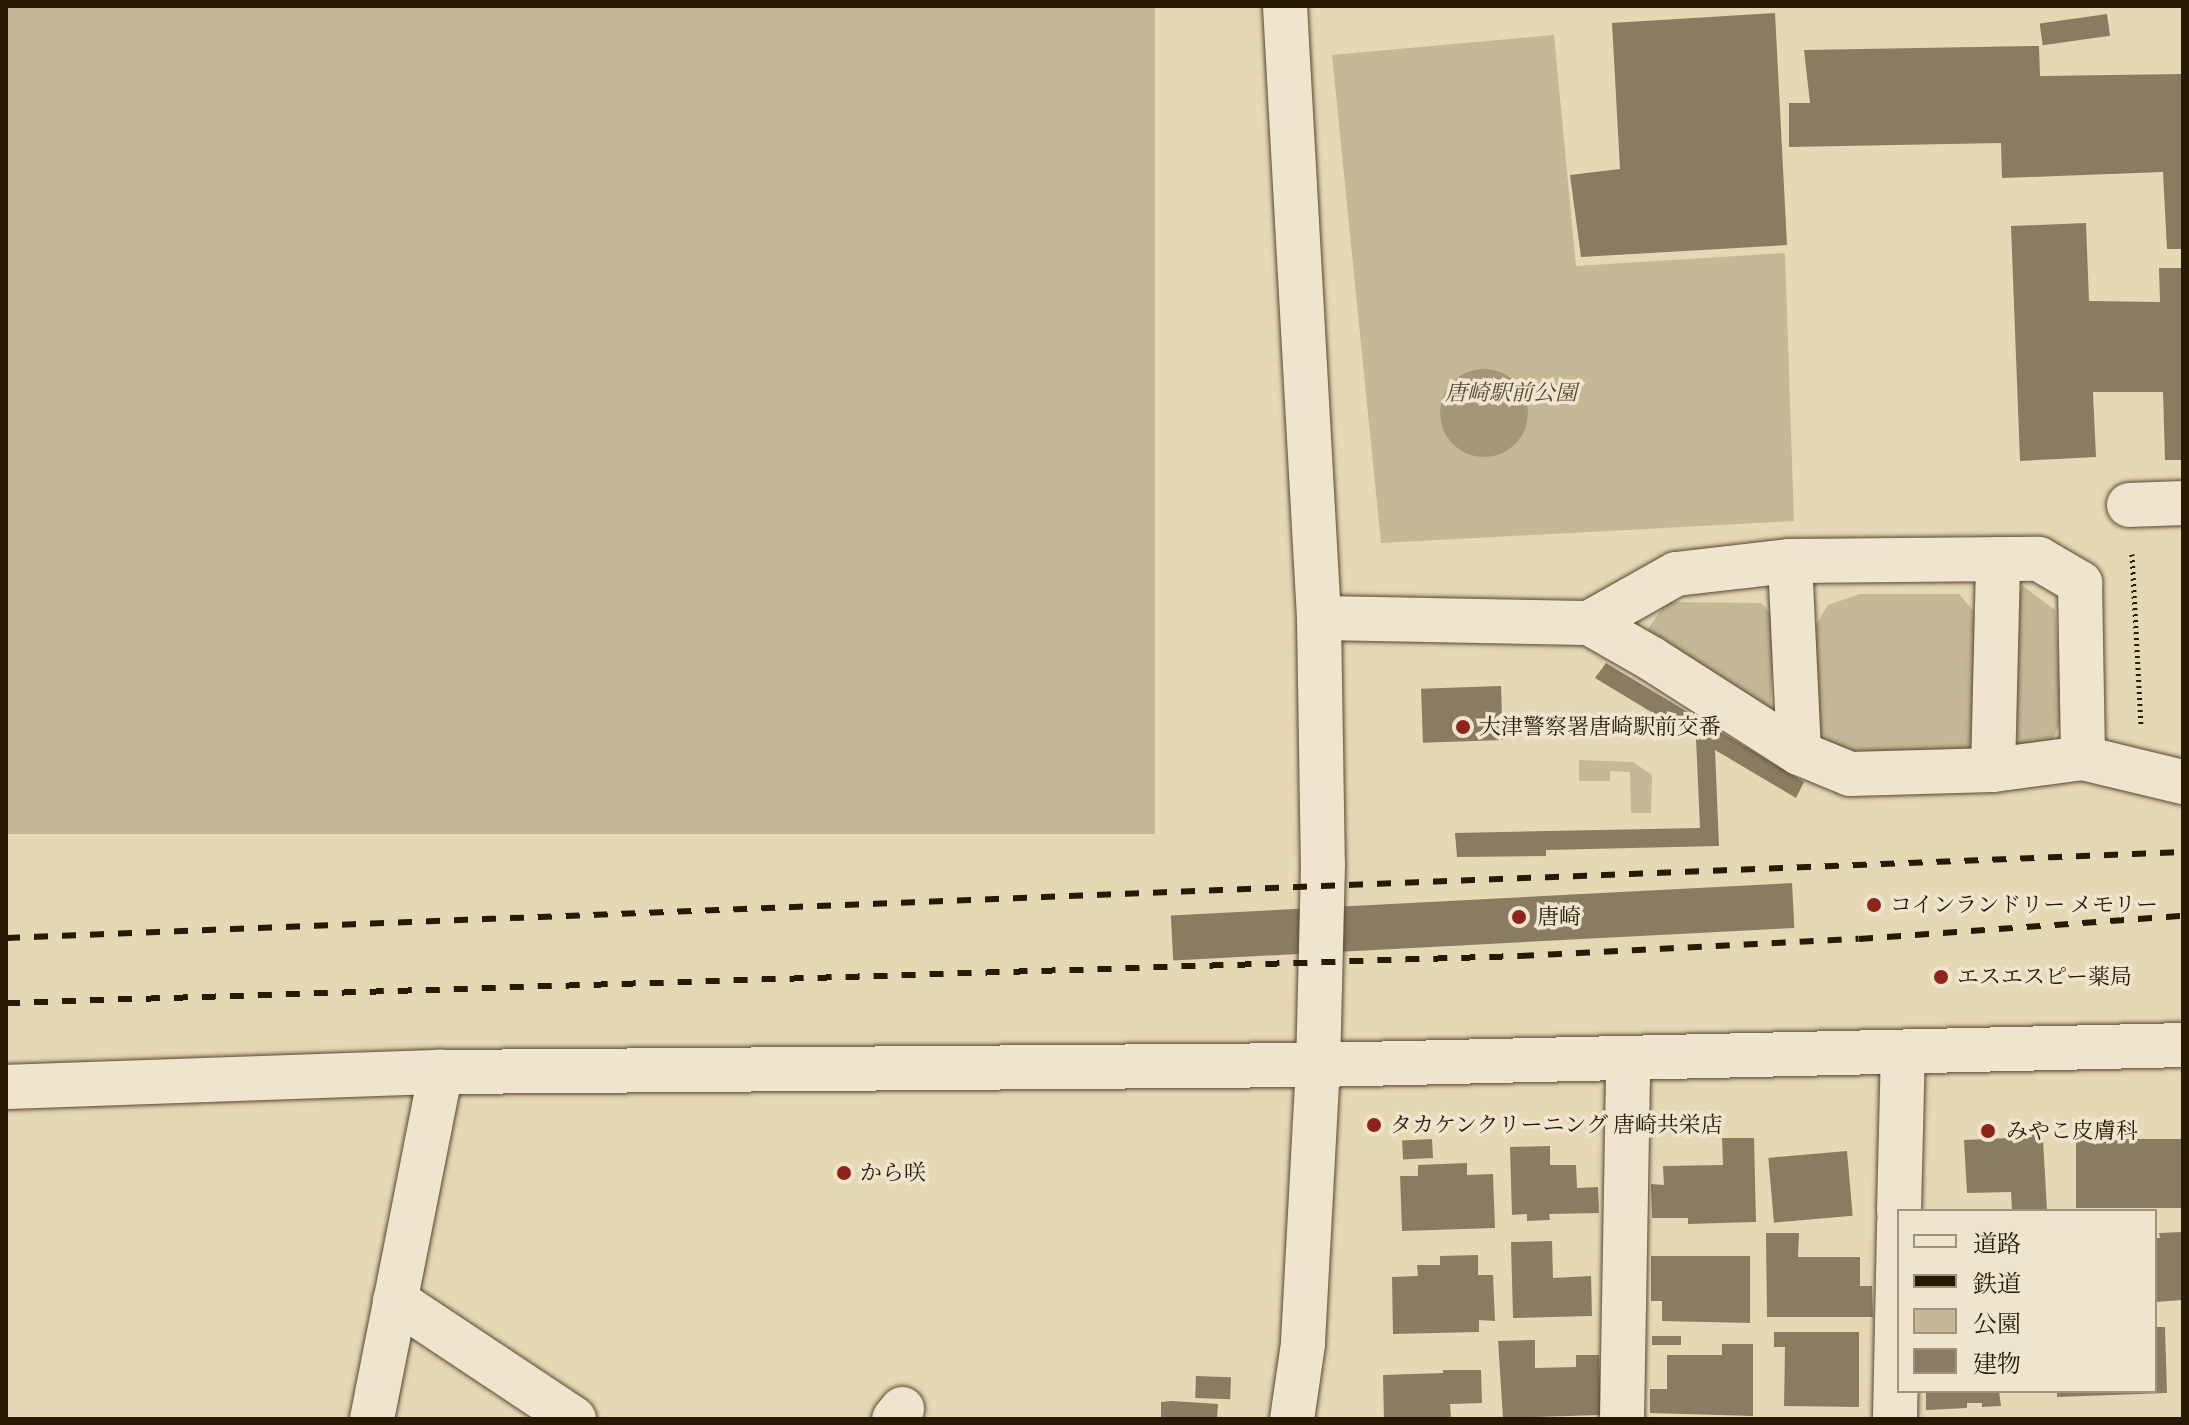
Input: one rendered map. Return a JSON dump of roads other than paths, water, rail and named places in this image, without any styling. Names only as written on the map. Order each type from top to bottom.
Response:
[{"type":"street","points":[[1285,6],[1319,618],[1323,864],[1318,1065],[1303,1344],[1292,1419]]},
{"type":"street","points":[[2129,505],[2183,503]]},
{"type":"street","points":[[1993,770],[1998,559]]},
{"type":"street","points":[[1319,618],[1589,623],[1676,574],[1790,561],[2039,559],[2080,583],[2083,758]]},
{"type":"street","points":[[1790,561],[1799,753]]},
{"type":"street","points":[[1589,623],[1799,753],[1850,774],[1993,770],[2083,758],[2163,777]]},
{"type":"street","points":[[6,1087],[441,1072],[1318,1065],[2183,1045]]},
{"type":"street","points":[[1899,1209],[1903,1052]]},
{"type":"street","points":[[1622,1419],[1628,1058]]},
{"type":"street","points":[[372,1419],[441,1072]]},
{"type":"street","points":[[395,1300],[574,1419]]},
{"type":"street","points":[[1895,1419],[1897,1320]]},
{"type":"railway","points":[[6,938],[2183,852]]},
{"type":"railway","points":[[6,1003],[1520,956],[1859,939],[2183,916]]},
{"type":"place","name":"大津警察署唐崎駅前交番","points":[[1463,727]]},
{"type":"place","name":"コインランドリー メモリー","points":[[1874,905]]},
{"type":"place","name":"唐崎","points":[[1519,917]]},
{"type":"place","name":"エスエスピー薬局","points":[[1941,977]]},
{"type":"place","name":"タカケンクリーニング 唐崎共栄店","points":[[1374,1125]]},
{"type":"place","name":"みやこ皮膚科","points":[[1988,1131]]},
{"type":"place","name":"から咲","points":[[844,1173]]},
{"type":"park label","name":"唐崎駅前公園","points":[[1511,393]]}]
